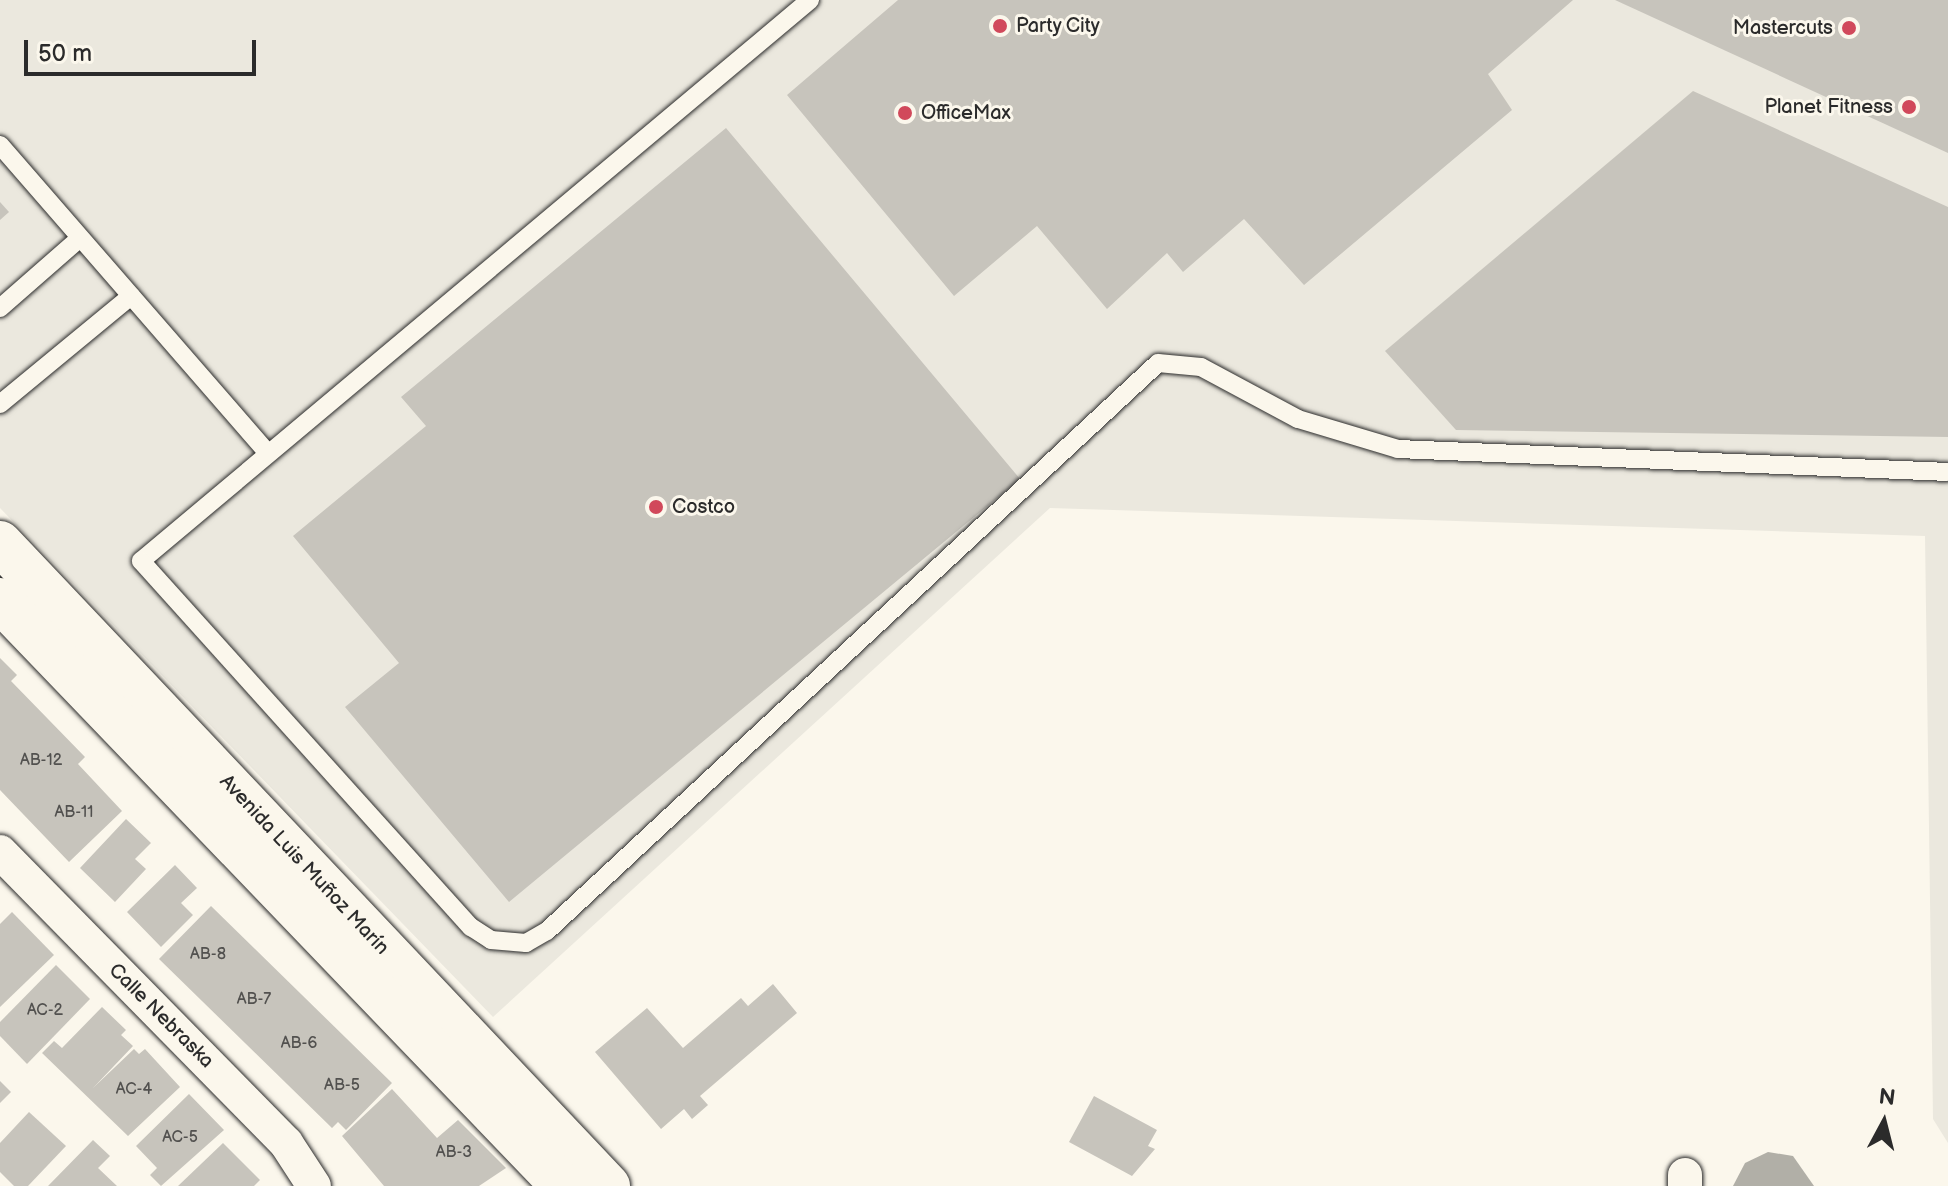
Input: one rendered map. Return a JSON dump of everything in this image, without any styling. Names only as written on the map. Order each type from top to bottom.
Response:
[{"type":"main road","name":"Avenida Luis Muñoz Marín","points":[[0,543],[10,599],[563,1186]]},
{"type":"main road","name":"Avenida Luis Muñoz Marín","points":[[10,599],[608,1186]]},
{"type":"street","name":"Calle Nebraska","points":[[0,852],[286,1143],[314,1186]]},
{"type":"lane","points":[[810,0],[141,561],[471,927],[491,940],[514,944],[547,931],[1158,363],[1201,367],[1298,419],[1398,449],[1948,472]]},
{"type":"lane","points":[[0,145],[268,453]]},
{"type":"lane","points":[[0,308],[80,238]]},
{"type":"lane","points":[[0,404],[131,296]]},
{"type":"shaded area","points":[[0,0],[1948,0],[1948,1143],[1933,1119],[1925,536],[1050,508],[493,1017],[0,508]]},
{"type":"shaded area","points":[[1768,1152],[1793,1156],[1814,1186],[1733,1186],[1745,1163]]},
{"type":"building","points":[[898,0],[1573,0],[1488,74],[1512,110],[1304,285],[1244,219],[1183,272],[1167,253],[1107,309],[1037,226],[954,296],[787,95]]},
{"type":"building","points":[[1615,0],[1948,0],[1948,153]]},
{"type":"building","points":[[1693,91],[1948,207],[1948,437],[1456,430],[1385,351]]},
{"type":"building","name":"Costco","points":[[726,128],[1020,479],[509,902],[345,707],[399,663],[293,536],[426,426],[401,397]]},
{"type":"building","points":[[0,202],[9,212],[0,220]]},
{"type":"building","points":[[0,658],[17,675],[11,681],[85,757],[78,764],[122,811],[69,862],[0,790]]},
{"type":"building","points":[[126,819],[151,843],[135,859],[146,869],[115,902],[80,868]]},
{"type":"building","points":[[175,865],[197,888],[181,903],[193,915],[161,947],[127,912]]},
{"type":"building","points":[[211,906],[392,1083],[346,1130],[338,1122],[332,1128],[159,959]]},
{"type":"building","points":[[12,912],[54,955],[0,1007],[0,924]]},
{"type":"building","points":[[56,965],[90,999],[27,1064],[0,1036],[0,1022]]},
{"type":"building","points":[[773,984],[797,1013],[700,1096],[708,1105],[692,1119],[684,1109],[661,1129],[595,1052],[647,1008],[683,1048],[741,998],[748,1006]]},
{"type":"building","points":[[102,1007],[126,1030],[121,1035],[133,1046],[93,1088],[134,1049],[139,1054],[145,1049],[180,1087],[128,1136],[42,1053],[54,1041],[62,1048]]},
{"type":"building","points":[[0,1081],[11,1092],[0,1103]]},
{"type":"building","points":[[392,1089],[437,1138],[458,1120],[506,1168],[479,1186],[384,1186],[342,1136]]},
{"type":"building","points":[[189,1094],[224,1130],[161,1186],[150,1175],[157,1168],[136,1146]]},
{"type":"building","points":[[1094,1096],[1157,1130],[1148,1146],[1155,1149],[1132,1176],[1069,1142]]},
{"type":"building","points":[[29,1112],[66,1146],[28,1186],[14,1186],[0,1172],[0,1143]]},
{"type":"building","points":[[93,1140],[110,1156],[98,1168],[117,1186],[48,1186]]},
{"type":"building","points":[[223,1143],[260,1180],[254,1186],[178,1186]]},
{"type":"place","name":"Party City","points":[[1000,26]]},
{"type":"place","name":"Mastercuts","points":[[1849,28]]},
{"type":"place","name":"Planet Fitness","points":[[1909,107]]},
{"type":"place","name":"OfficeMax","points":[[905,113]]},
{"type":"place","name":"Costco","points":[[656,507]]}]
